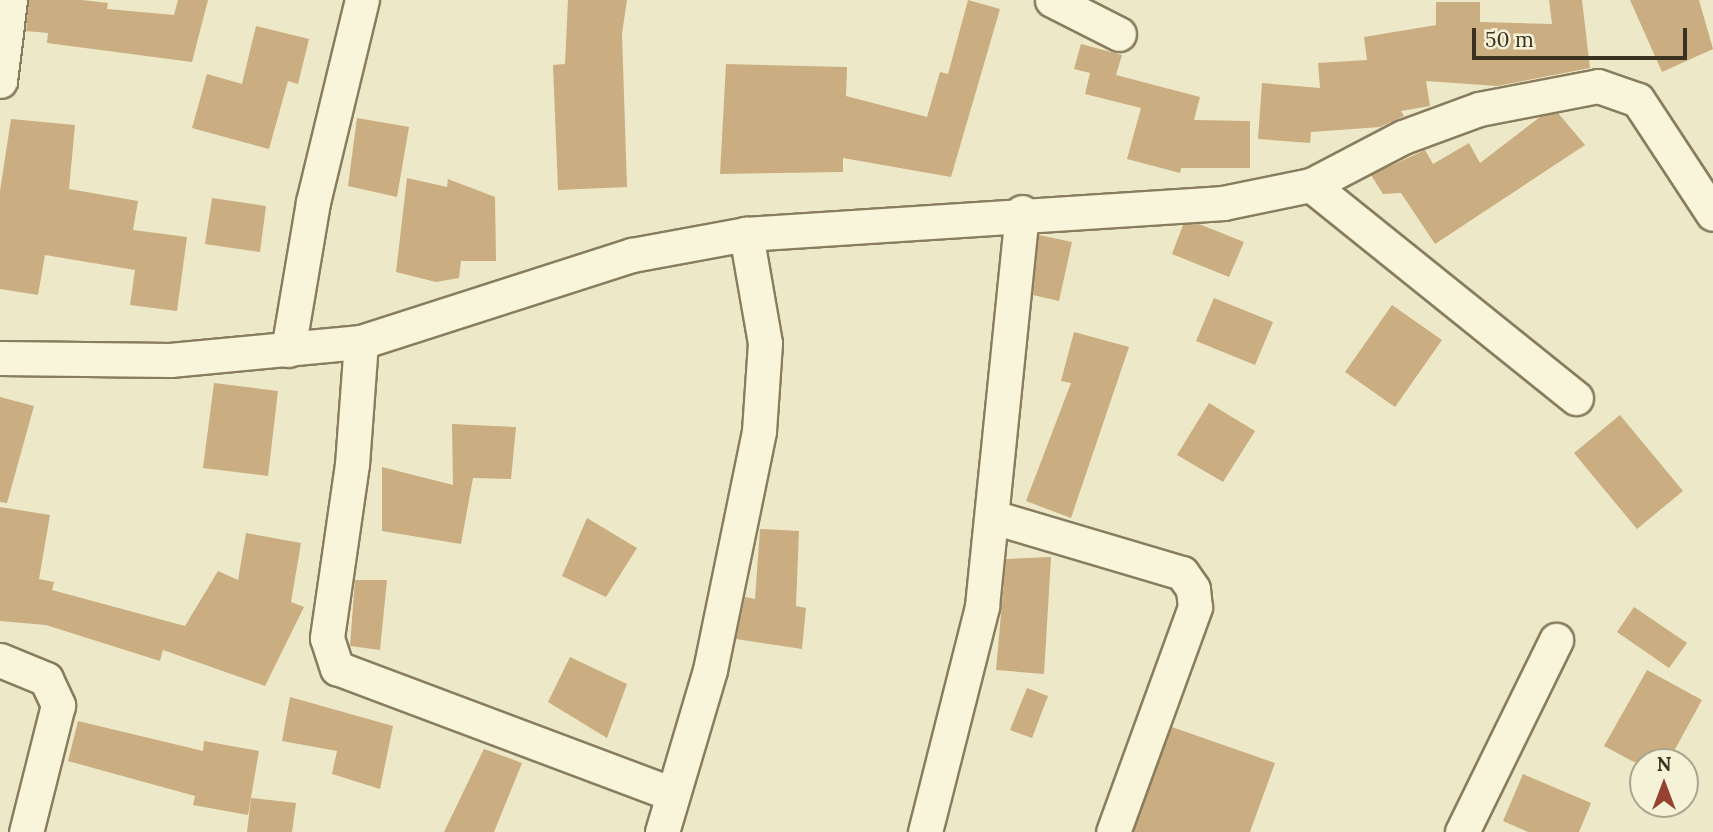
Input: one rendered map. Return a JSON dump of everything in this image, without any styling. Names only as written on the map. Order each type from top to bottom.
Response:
[{"type":"street","points":[[0,82],[10,0]]},
{"type":"street","points":[[288,350],[313,202],[362,0]]},
{"type":"street","points":[[1052,0],[1119,34]]},
{"type":"street","points":[[0,358],[158,360],[361,342],[632,255],[746,233],[1022,212],[1223,203],[1311,185],[1404,137],[1479,109],[1598,86],[1638,100],[1713,214]]},
{"type":"street","points":[[1311,185],[1576,398]]},
{"type":"street","points":[[925,832],[982,606],[1022,212]]},
{"type":"street","points":[[663,832],[710,670],[758,430],[765,343],[746,233]]},
{"type":"street","points":[[361,342],[352,464],[327,638],[337,668],[673,794]]},
{"type":"street","points":[[993,517],[1182,573],[1193,589],[1195,607],[1113,832]]},
{"type":"street","points":[[1462,832],[1556,639]]},
{"type":"street","points":[[0,660],[46,679],[58,705],[26,832]]},
{"type":"building","points":[[29,0],[82,0],[108,3],[107,9],[174,15],[178,0],[208,0],[192,62],[47,43],[48,33],[26,31]]},
{"type":"building","points":[[568,0],[627,0],[622,34],[627,187],[558,190],[553,65],[565,64]]},
{"type":"building","points":[[968,0],[1000,9],[951,177],[843,158],[843,172],[720,174],[726,64],[847,67],[846,96],[927,117],[940,72],[948,74]]},
{"type":"building","points":[[1549,0],[1582,0],[1590,68],[1497,86],[1426,81],[1430,106],[1401,111],[1404,116],[1380,127],[1311,132],[1310,143],[1258,139],[1262,83],[1320,88],[1318,63],[1367,60],[1364,37],[1436,25],[1436,2],[1480,2],[1480,22],[1552,24]]},
{"type":"building","points":[[1630,0],[1699,0],[1713,49],[1662,72]]},
{"type":"building","points":[[256,26],[309,39],[298,84],[288,81],[269,149],[192,128],[207,74],[242,84]]},
{"type":"building","points":[[1081,44],[1122,55],[1116,75],[1200,97],[1194,120],[1250,121],[1250,168],[1181,168],[1180,173],[1127,159],[1141,108],[1085,94],[1090,73],[1074,69]]},
{"type":"building","points":[[1558,113],[1585,145],[1435,244],[1401,193],[1383,194],[1371,175],[1425,150],[1433,164],[1469,143],[1480,163],[1540,117]]},
{"type":"building","points":[[357,118],[409,127],[397,197],[348,186]]},
{"type":"building","points":[[11,119],[75,125],[69,189],[138,201],[133,230],[187,237],[177,311],[130,305],[135,270],[45,255],[38,295],[0,289],[0,191]]},
{"type":"building","points":[[407,178],[447,187],[448,179],[495,197],[496,261],[461,261],[459,278],[436,282],[396,272]]},
{"type":"building","points":[[212,198],[266,206],[260,252],[205,244]]},
{"type":"building","points":[[1199,224],[1244,242],[1229,277],[1172,254],[1183,225]]},
{"type":"building","points":[[1039,235],[1072,242],[1059,301],[1033,295]]},
{"type":"building","points":[[1214,298],[1273,322],[1255,365],[1196,341]]},
{"type":"building","points":[[1392,305],[1442,340],[1395,407],[1345,372]]},
{"type":"building","points":[[1074,332],[1129,347],[1071,518],[1026,501],[1071,383],[1061,381]]},
{"type":"building","points":[[214,383],[278,391],[268,476],[203,468]]},
{"type":"building","points":[[0,397],[34,406],[7,503],[0,502]]},
{"type":"building","points":[[1209,403],[1255,431],[1223,482],[1177,455]]},
{"type":"building","points":[[1620,415],[1683,491],[1637,529],[1574,453]]},
{"type":"building","points":[[452,424],[516,427],[511,479],[473,478],[461,544],[382,531],[382,467],[453,485]]},
{"type":"building","points":[[0,507],[50,515],[39,579],[54,582],[52,590],[185,626],[218,571],[238,580],[246,533],[301,543],[291,602],[304,607],[265,686],[163,650],[160,661],[46,625],[0,621]]},
{"type":"building","points":[[587,518],[637,548],[606,597],[562,576]]},
{"type":"building","points":[[760,529],[799,531],[796,606],[806,608],[802,649],[736,639],[745,597],[755,599]]},
{"type":"building","points":[[1051,557],[1044,674],[996,670],[1006,559]]},
{"type":"building","points":[[355,580],[387,580],[380,650],[350,646]]},
{"type":"building","points":[[1634,607],[1687,643],[1669,668],[1617,632]]},
{"type":"building","points":[[570,657],[627,684],[607,738],[548,702]]},
{"type":"building","points":[[1647,670],[1702,700],[1676,748],[1629,748],[1629,759],[1604,746]]},
{"type":"building","points":[[1027,688],[1048,696],[1032,738],[1010,730]]},
{"type":"building","points":[[290,697],[393,726],[380,789],[332,774],[337,751],[282,741]]},
{"type":"building","points":[[78,721],[203,751],[204,741],[259,751],[248,815],[193,805],[195,796],[68,761]]},
{"type":"building","points":[[1172,727],[1275,763],[1250,832],[1133,832]]},
{"type":"building","points":[[484,749],[522,763],[494,832],[444,832]]},
{"type":"building","points":[[1523,774],[1591,803],[1579,832],[1528,832],[1503,821]]},
{"type":"building","points":[[251,798],[296,803],[292,832],[247,832]]}]
